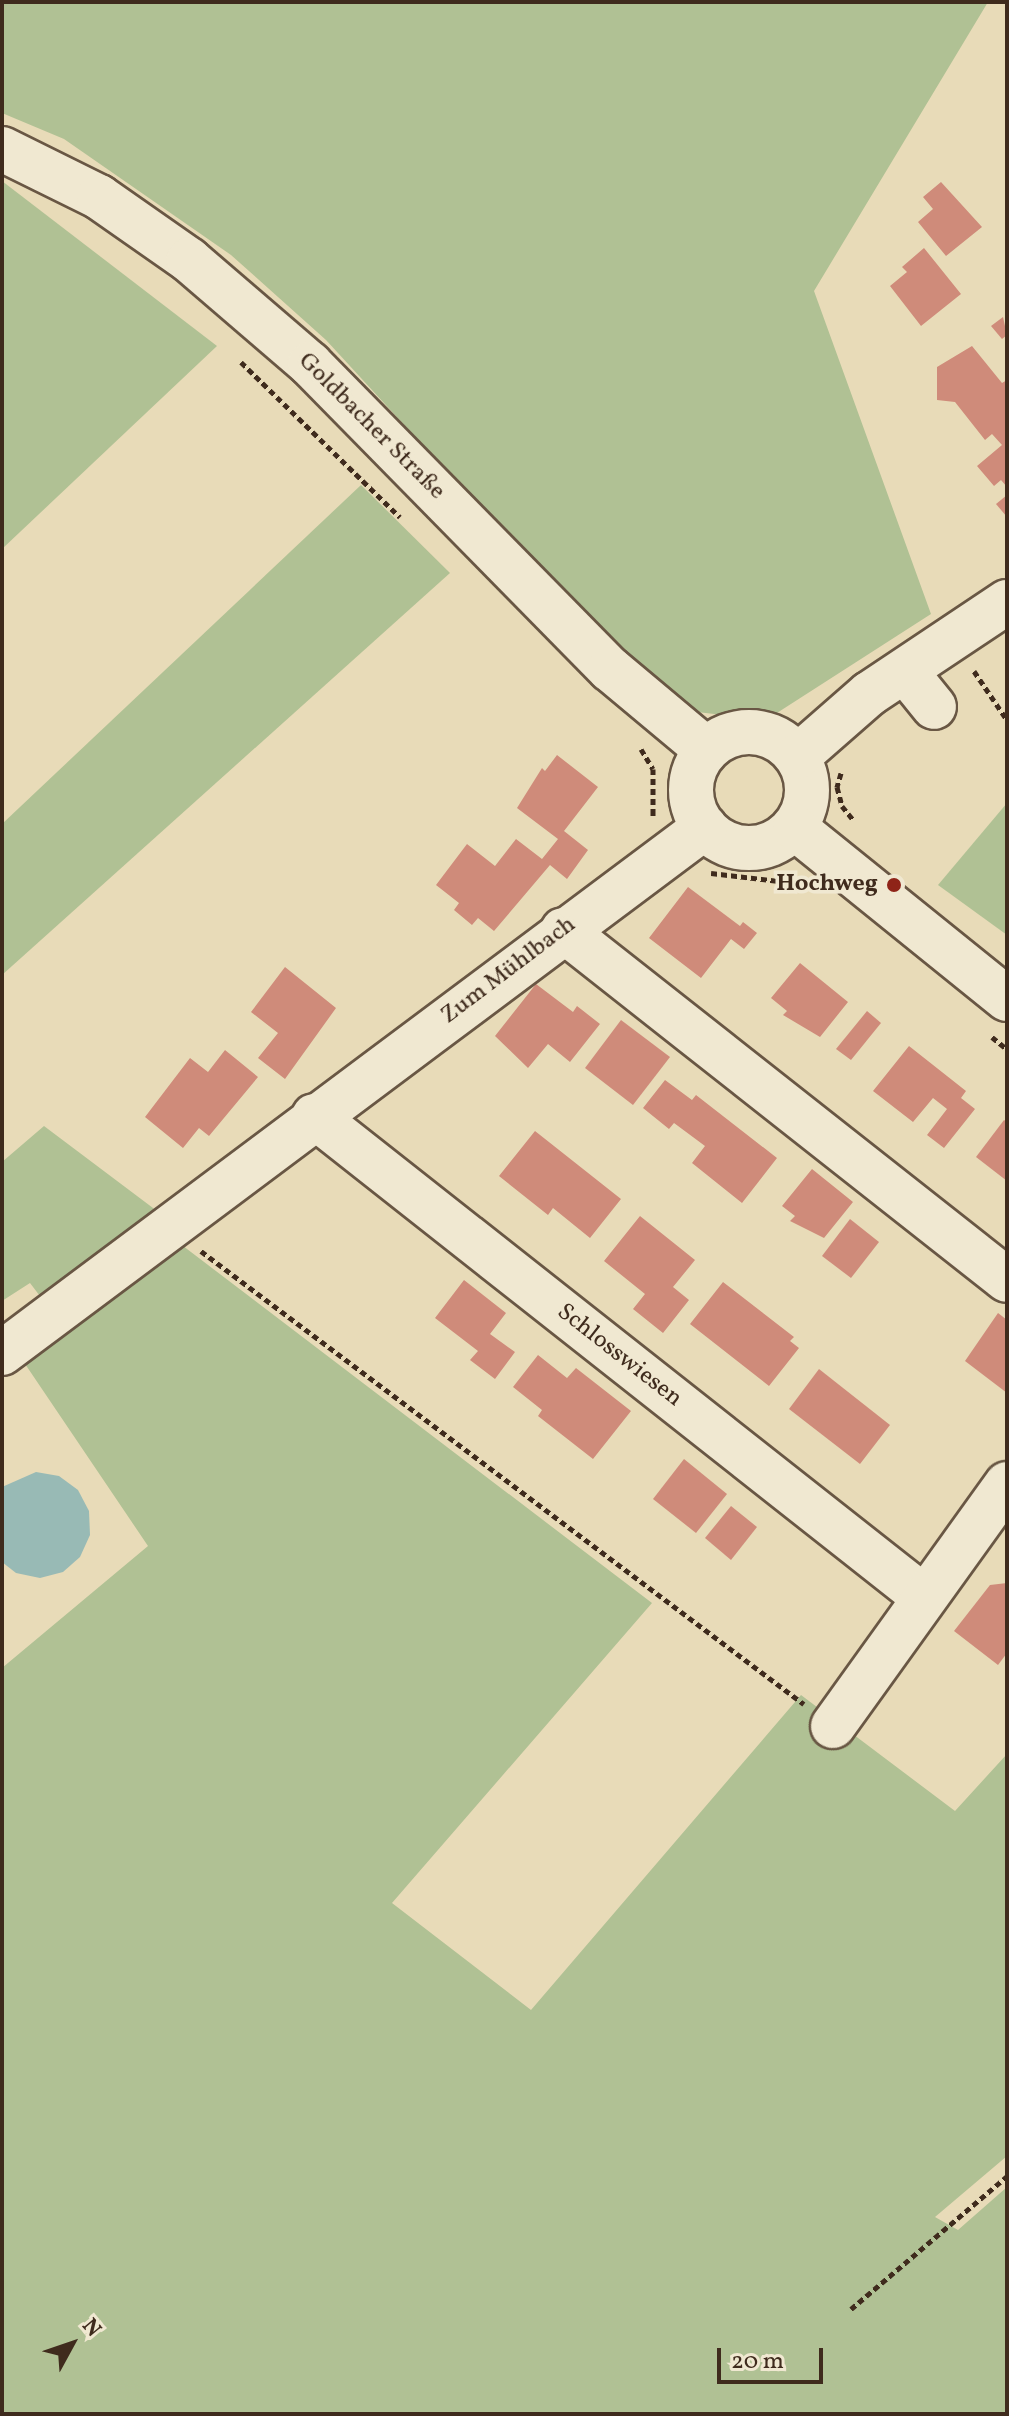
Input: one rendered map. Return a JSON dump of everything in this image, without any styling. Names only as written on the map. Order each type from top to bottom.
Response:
[{"type":"street","name":"Goldbacher Straße","points":[[2,149],[99,197],[201,271],[310,364],[610,669],[707,750]]},
{"type":"street","points":[[797,757],[869,694],[1007,602]]},
{"type":"street","points":[[905,671],[934,707]]},
{"type":"street","points":[[754,732],[786,745],[797,757],[807,780],[806,806],[795,828],[782,839],[749,849],[732,846],[705,827],[691,794],[695,770],[707,750],[721,740],[754,732]]},
{"type":"street","name":"Zum Mühlbach","points":[[2,1353],[166,1226],[705,827]]},
{"type":"street","points":[[795,828],[1007,999]]},
{"type":"street","points":[[563,930],[1007,1280]]},
{"type":"street","name":"Schlosswiesen","points":[[314,1116],[924,1597]]},
{"type":"street","points":[[833,1726],[1007,1484]]},
{"type":"path","points":[[952,640],[1007,720]]},
{"type":"path","points":[[166,1226],[833,1726]]},
{"type":"path","points":[[851,2309],[1007,2176]]},
{"type":"green space","points":[[2,2],[988,2],[814,291],[931,614],[766,720],[697,712],[660,690],[476,503],[326,340],[231,255],[64,139],[2,113]]},
{"type":"green space","points":[[2,181],[217,346],[2,549]]},
{"type":"green space","points":[[361,485],[450,573],[2,975],[2,824]]},
{"type":"green space","points":[[1007,803],[1007,935],[938,885]]},
{"type":"green space","points":[[44,1126],[157,1211],[46,1304],[30,1283],[2,1301],[2,1162]]},
{"type":"green space","points":[[166,1233],[652,1603],[392,1903],[531,2010],[801,1695],[955,1811],[1007,1754],[1007,2156],[935,2217],[958,2230],[1007,2187],[1007,2414],[2,2414],[2,1668],[148,1546],[19,1355]]},
{"type":"water","points":[[36,1472],[59,1476],[78,1490],[89,1511],[90,1535],[80,1557],[63,1572],[40,1578],[16,1573],[2,1562],[2,1487]]},
{"type":"building","points":[[941,182],[982,227],[946,256],[918,222],[933,209],[923,197]]},
{"type":"building","points":[[924,248],[961,294],[921,326],[890,286],[907,272],[902,267]]},
{"type":"building","points":[[1003,317],[1007,335],[1002,339],[991,326]]},
{"type":"building","points":[[972,346],[1002,383],[1007,380],[1007,487],[1001,480],[994,486],[977,466],[1002,445],[992,434],[985,440],[955,402],[937,400],[937,367]]},
{"type":"building","points":[[1007,495],[1007,517],[996,504]]},
{"type":"building","points":[[557,755],[598,787],[564,831],[588,850],[567,879],[550,865],[494,931],[478,918],[472,925],[454,910],[459,903],[436,885],[467,844],[495,866],[516,839],[542,859],[558,839],[517,808],[542,768],[545,771]]},
{"type":"building","points":[[688,887],[740,926],[743,922],[757,933],[744,949],[731,939],[701,978],[649,938]]},
{"type":"building","points":[[800,963],[848,1002],[820,1037],[783,1015],[787,1011],[771,998]]},
{"type":"building","points":[[285,967],[336,1008],[285,1079],[258,1058],[278,1033],[251,1012]]},
{"type":"building","points":[[536,984],[573,1012],[577,1006],[600,1024],[570,1062],[548,1044],[528,1068],[495,1036]]},
{"type":"building","points":[[867,1011],[881,1023],[851,1060],[836,1049]]},
{"type":"building","points":[[621,1020],[670,1057],[633,1105],[585,1068]]},
{"type":"building","points":[[909,1046],[966,1091],[961,1098],[975,1109],[944,1148],[927,1135],[947,1109],[933,1098],[913,1122],[873,1091]]},
{"type":"building","points":[[225,1050],[258,1077],[209,1136],[199,1128],[183,1148],[145,1117],[190,1058],[208,1072]]},
{"type":"building","points":[[665,1080],[692,1100],[696,1095],[777,1158],[742,1203],[692,1163],[705,1146],[674,1123],[669,1129],[643,1108]]},
{"type":"building","points":[[1004,1120],[1007,1122],[1007,1181],[976,1157]]},
{"type":"building","points":[[535,1131],[621,1199],[590,1238],[553,1208],[548,1215],[499,1176]]},
{"type":"building","points":[[812,1169],[853,1202],[824,1238],[790,1221],[795,1216],[782,1206]]},
{"type":"building","points":[[640,1216],[695,1260],[673,1287],[689,1300],[663,1333],[633,1309],[645,1294],[604,1261]]},
{"type":"building","points":[[850,1219],[879,1242],[851,1278],[822,1256]]},
{"type":"building","points":[[464,1280],[506,1313],[490,1334],[515,1352],[495,1379],[470,1360],[478,1351],[435,1318]]},
{"type":"building","points":[[723,1282],[794,1337],[790,1341],[799,1348],[769,1386],[690,1324]]},
{"type":"building","points":[[998,1313],[1007,1320],[1007,1393],[965,1361]]},
{"type":"building","points":[[538,1355],[567,1378],[576,1368],[631,1411],[593,1459],[538,1416],[542,1410],[513,1387]]},
{"type":"building","points":[[819,1369],[890,1425],[860,1464],[789,1409]]},
{"type":"building","points":[[684,1459],[727,1494],[696,1533],[653,1499]]},
{"type":"building","points":[[731,1506],[757,1527],[731,1560],[705,1538]]},
{"type":"building","points":[[1007,1583],[1007,1653],[998,1665],[954,1631],[990,1585]]},
{"type":"place","name":"Hochweg","points":[[894,885]]}]
